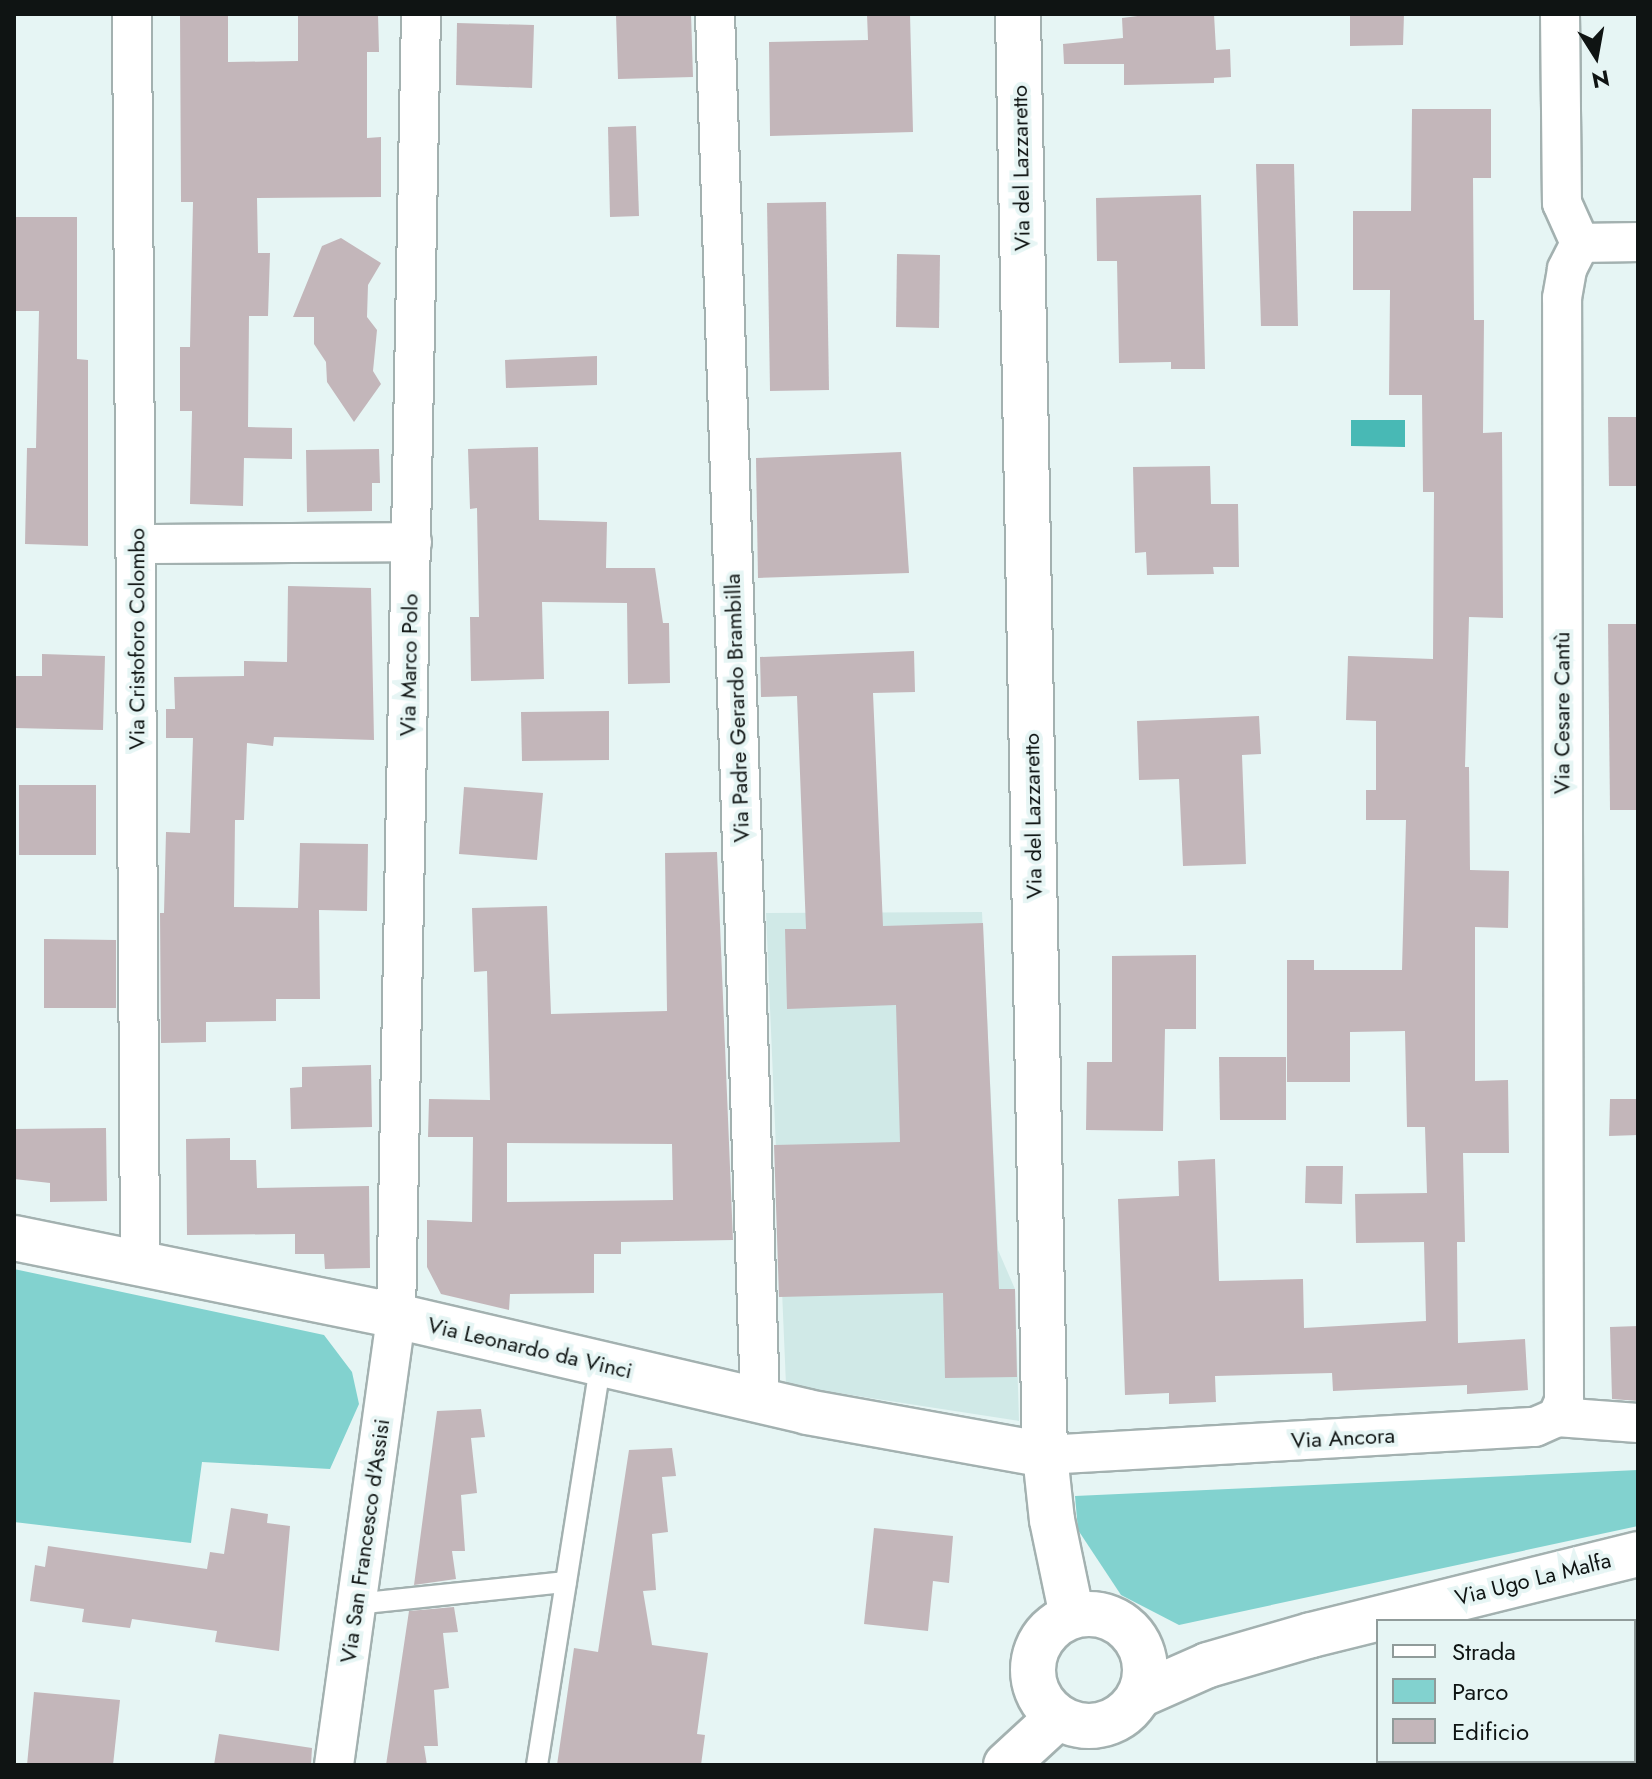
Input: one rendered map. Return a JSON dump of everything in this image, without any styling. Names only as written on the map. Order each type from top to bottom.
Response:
[{"type":"street","name":"Via Cristoforo Colombo","points":[[132,14],[140,1263]]},
{"type":"street","name":"Via Marco Polo","points":[[396,1316],[421,14]]},
{"type":"street","name":"Via Padre Gerardo Brambilla","points":[[715,14],[760,1402]]},
{"type":"street","name":"Via del Lazzaretto","points":[[1018,14],[1045,1455],[1052,1520],[1072,1616]]},
{"type":"street","points":[[1560,14],[1562,203],[1580,243],[1638,242]]},
{"type":"street","name":"Via Cesare Cantù","points":[[1557,1417],[1564,1401],[1562,298],[1567,269],[1580,243]]},
{"type":"street","points":[[136,544],[412,542]]},
{"type":"street","name":"Via Leonardo da Vinci","points":[[14,1238],[396,1316],[760,1402],[1045,1455]]},
{"type":"street","name":"Via San Francesco d'Assisi","points":[[334,1765],[396,1316]]},
{"type":"street","name":"Via Ancora","points":[[1045,1455],[1535,1427],[1557,1417],[1638,1423]]},
{"type":"street","name":"Via Ugo La Malfa","points":[[1381,1619],[1638,1554]]},
{"type":"street","points":[[1006,1765],[1057,1718],[1034,1689],[1034,1653],[1055,1624],[1072,1616],[1109,1617],[1138,1642],[1145,1677],[1140,1695]]},
{"type":"street","name":"Via Ugo La Malfa","points":[[1057,1718],[1075,1725],[1113,1722],[1140,1695],[1243,1654],[1376,1620]]},
{"type":"street","name":"Via Ugo La Malfa","points":[[1138,1642],[1243,1654]]},
{"type":"lane","points":[[537,1765],[600,1365]]},
{"type":"lane","points":[[356,1604],[566,1582]]},
{"type":"shaded area","points":[[1351,420],[1405,420],[1405,447],[1351,446]]},
{"type":"shaded area","points":[[982,912],[998,1250],[1015,1289],[1019,1421],[786,1385],[766,913]]},
{"type":"green space","points":[[14,1269],[324,1335],[352,1372],[359,1404],[330,1469],[202,1462],[191,1543],[14,1522]]},
{"type":"green space","points":[[1638,1470],[1638,1526],[1179,1625],[1121,1595],[1078,1530],[1075,1496]]},
{"type":"building","points":[[180,14],[228,14],[228,62],[298,61],[298,14],[378,14],[379,52],[367,52],[367,138],[381,137],[381,197],[257,198],[258,253],[270,253],[268,316],[249,316],[248,427],[292,428],[292,459],[244,458],[243,506],[190,504],[192,411],[180,411],[180,347],[190,347],[193,202],[181,202]]},
{"type":"building","points":[[616,14],[691,14],[693,77],[618,79]]},
{"type":"building","points":[[867,14],[910,14],[913,132],[770,136],[769,42],[868,40]]},
{"type":"building","points":[[1153,14],[1214,14],[1216,50],[1230,49],[1231,77],[1214,78],[1214,83],[1124,85],[1124,64],[1064,64],[1063,44],[1123,38],[1122,18]]},
{"type":"building","points":[[1350,14],[1404,14],[1403,45],[1350,46]]},
{"type":"building","points":[[457,23],[534,25],[532,88],[456,85]]},
{"type":"building","points":[[1412,109],[1491,109],[1491,178],[1473,178],[1474,320],[1484,320],[1483,433],[1502,432],[1503,618],[1469,617],[1465,767],[1469,767],[1470,870],[1509,871],[1508,928],[1475,927],[1475,1081],[1508,1080],[1509,1153],[1463,1153],[1465,1242],[1457,1242],[1458,1343],[1525,1339],[1528,1390],[1467,1394],[1467,1385],[1333,1391],[1332,1373],[1215,1376],[1216,1402],[1169,1404],[1169,1393],[1125,1395],[1118,1199],[1179,1196],[1178,1161],[1215,1159],[1219,1281],[1303,1279],[1304,1328],[1426,1321],[1424,1242],[1356,1243],[1355,1194],[1427,1193],[1425,1127],[1407,1127],[1405,1031],[1350,1032],[1350,1082],[1287,1082],[1287,960],[1314,960],[1314,970],[1402,970],[1406,820],[1366,820],[1366,790],[1376,790],[1376,721],[1346,720],[1348,656],[1433,659],[1434,492],[1423,492],[1422,395],[1389,395],[1390,290],[1353,290],[1353,211],[1411,211]]},
{"type":"building","points":[[636,126],[639,216],[610,217],[608,127]]},
{"type":"building","points":[[1256,164],[1294,164],[1298,326],[1261,326]]},
{"type":"building","points":[[1201,195],[1205,369],[1171,369],[1171,362],[1119,363],[1117,261],[1097,261],[1096,198]]},
{"type":"building","points":[[826,202],[829,390],[770,391],[767,203]]},
{"type":"building","points":[[14,217],[77,217],[77,359],[88,360],[88,546],[25,544],[27,448],[36,448],[39,311],[14,311]]},
{"type":"building","points":[[341,238],[381,263],[368,285],[367,317],[377,330],[373,371],[381,384],[354,422],[327,382],[326,362],[314,344],[314,317],[293,317],[322,246]]},
{"type":"building","points":[[897,254],[940,255],[939,328],[896,327]]},
{"type":"building","points":[[597,356],[597,385],[506,388],[505,360]]},
{"type":"building","points":[[1608,417],[1638,417],[1638,486],[1609,486]]},
{"type":"building","points":[[538,447],[539,520],[607,522],[606,568],[655,568],[663,623],[669,623],[670,683],[628,684],[627,603],[542,602],[544,679],[471,681],[470,617],[479,617],[477,508],[470,509],[468,449]]},
{"type":"building","points":[[379,449],[380,483],[372,483],[372,511],[307,512],[306,450]]},
{"type":"building","points":[[901,452],[909,573],[758,578],[756,458]]},
{"type":"building","points":[[1210,466],[1211,504],[1238,504],[1239,567],[1213,567],[1214,574],[1147,575],[1146,552],[1135,553],[1133,467]]},
{"type":"building","points":[[288,586],[371,588],[374,740],[274,737],[273,746],[247,743],[244,820],[235,820],[234,907],[298,908],[300,843],[368,844],[367,911],[319,910],[320,999],[276,999],[276,1021],[206,1022],[206,1042],[161,1043],[160,913],[164,913],[166,832],[190,833],[193,738],[166,738],[166,709],[175,709],[174,677],[244,676],[244,661],[287,662]]},
{"type":"building","points":[[1608,624],[1638,624],[1638,810],[1610,810]]},
{"type":"building","points":[[914,651],[915,692],[873,693],[883,926],[983,923],[999,1289],[1015,1289],[1017,1377],[945,1378],[943,1293],[779,1297],[774,1145],[900,1142],[896,1005],[787,1009],[785,929],[806,929],[797,696],[761,697],[760,657]]},
{"type":"building","points":[[42,654],[105,656],[103,730],[14,728],[14,676],[42,676]]},
{"type":"building","points":[[609,711],[609,760],[522,761],[521,712]]},
{"type":"building","points":[[1259,716],[1261,754],[1242,755],[1246,864],[1183,866],[1179,779],[1139,780],[1137,721]]},
{"type":"building","points":[[19,785],[96,785],[96,855],[19,855]]},
{"type":"building","points":[[464,787],[543,793],[537,860],[459,854]]},
{"type":"building","points":[[717,852],[733,1240],[621,1242],[621,1254],[594,1254],[594,1293],[510,1294],[509,1310],[441,1294],[427,1267],[427,1220],[472,1222],[473,1137],[428,1137],[429,1099],[490,1100],[487,971],[474,972],[472,908],[547,906],[551,1014],[667,1011],[665,853]],"holes":[[[507,1143],[672,1144],[673,1200],[507,1202]]]},
{"type":"building","points":[[44,939],[116,940],[116,1008],[44,1008]]},
{"type":"building","points":[[1196,955],[1196,1029],[1165,1029],[1163,1131],[1086,1130],[1087,1062],[1112,1062],[1112,956]]},
{"type":"building","points":[[1219,1057],[1286,1057],[1286,1120],[1220,1120]]},
{"type":"building","points":[[371,1065],[372,1127],[291,1129],[290,1088],[302,1087],[302,1067]]},
{"type":"building","points":[[1610,1099],[1638,1099],[1638,1135],[1609,1136]]},
{"type":"building","points":[[106,1128],[107,1201],[50,1202],[50,1183],[14,1179],[14,1129]]},
{"type":"building","points":[[230,1138],[230,1160],[256,1160],[257,1188],[369,1186],[370,1268],[325,1269],[324,1254],[295,1254],[295,1234],[187,1235],[186,1139]]},
{"type":"building","points":[[1306,1166],[1343,1166],[1342,1204],[1305,1203]]},
{"type":"building","points":[[1638,1326],[1638,1401],[1612,1399],[1610,1327]]},
{"type":"building","points":[[481,1409],[485,1437],[471,1438],[477,1493],[461,1495],[465,1551],[452,1551],[456,1579],[414,1585],[437,1411]]},
{"type":"building","points":[[672,1448],[676,1476],[662,1477],[668,1532],[652,1534],[656,1590],[643,1591],[652,1645],[708,1653],[697,1734],[705,1735],[701,1765],[557,1765],[574,1648],[598,1652],[629,1450]]},
{"type":"building","points":[[231,1508],[268,1514],[267,1523],[290,1526],[279,1651],[215,1642],[217,1631],[132,1619],[130,1628],[82,1622],[84,1609],[30,1601],[35,1565],[45,1567],[48,1546],[207,1569],[210,1552],[224,1554]]},
{"type":"building","points":[[874,1528],[953,1536],[949,1583],[933,1581],[928,1631],[864,1624]]},
{"type":"building","points":[[454,1607],[458,1632],[443,1633],[449,1688],[434,1690],[438,1746],[424,1746],[427,1765],[386,1765],[409,1611]]},
{"type":"building","points":[[34,1692],[120,1700],[113,1765],[27,1765]]},
{"type":"building","points":[[219,1734],[312,1748],[311,1765],[214,1765]]}]
